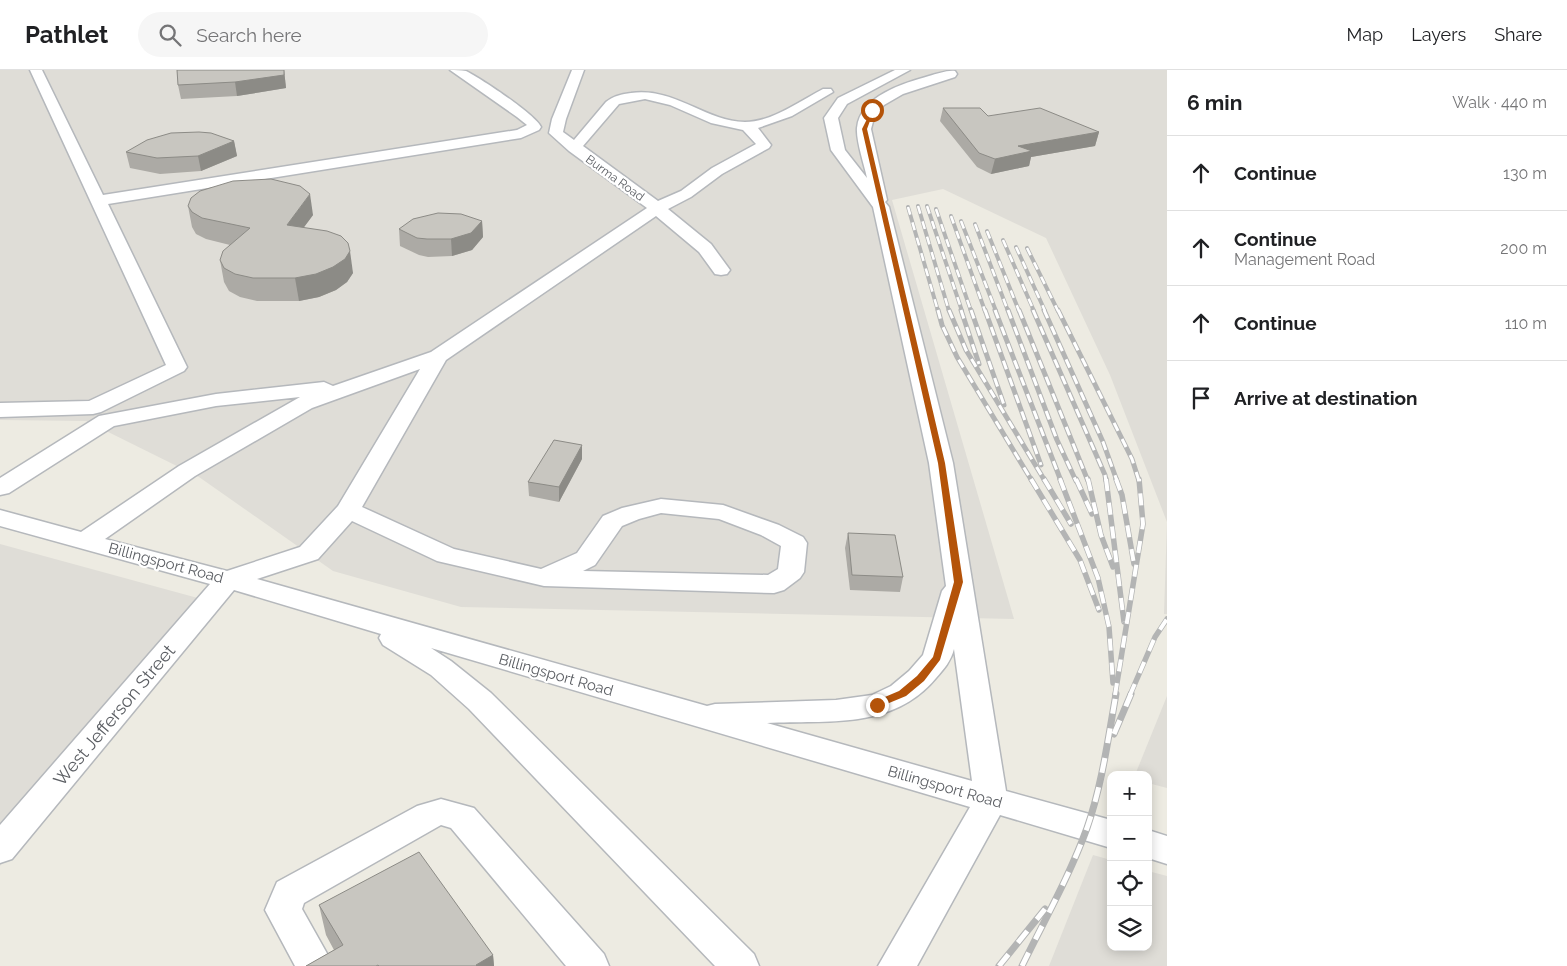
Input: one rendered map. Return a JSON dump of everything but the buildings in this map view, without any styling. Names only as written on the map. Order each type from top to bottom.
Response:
[{"type":"street","points":[[0,410],[93,407],[177,367],[36,70]]},
{"type":"street","points":[[98,201],[521,134],[534,127],[532,122],[522,114],[456,70]]},
{"type":"street","name":"Burma Road","points":[[578,70],[559,119],[556,133],[657,208],[705,248],[721,270]]},
{"type":"street","points":[[874,70],[899,72]]},
{"type":"street","points":[[881,207],[838,150],[831,118],[842,101],[899,72]]},
{"type":"street","points":[[897,966],[991,801],[942,463],[864,129],[867,118],[872,110],[892,95],[922,82],[951,74]]},
{"type":"street","points":[[574,148],[615,101],[636,95],[671,99],[718,122],[746,126],[764,124],[827,92]]},
{"type":"street","points":[[84,541],[187,471],[304,403],[438,356],[657,208],[686,194],[716,171],[764,145],[759,137],[746,126]]},
{"type":"street","points":[[228,580],[309,553],[348,510],[438,356]]},
{"type":"street","points":[[0,488],[107,421],[216,400],[359,384]]},
{"type":"street","points":[[348,510],[446,555],[544,578],[774,584],[791,572],[794,543],[770,530],[723,512],[661,506],[631,513],[612,521],[586,559],[544,578]]},
{"type":"street","name":"Billingsport Road","points":[[0,518],[228,580],[368,622],[1107,833]]},
{"type":"street","name":"West Jefferson Street","points":[[0,849],[228,580]]},
{"type":"street","points":[[700,717],[756,712],[836,711],[877,705],[902,694],[920,678],[937,658],[959,582]]},
{"type":"street","points":[[368,622],[442,668],[480,701],[740,966]]},
{"type":"street","points":[[315,966],[283,910],[290,893],[429,814],[441,812],[452,813],[462,817],[590,966]]},
{"type":"street","points":[[1152,845],[1167,850]]},
{"type":"shaded area","points":[[0,70],[1167,70],[1167,522],[1110,375],[1046,238],[943,189],[892,200],[1014,619],[461,607],[333,571],[199,477],[86,421],[0,420]]},
{"type":"shaded area","points":[[1167,522],[1167,614],[1164,614]]},
{"type":"shaded area","points":[[0,544],[216,603],[0,866]]},
{"type":"shaded area","points":[[1167,696],[1167,788],[1152,784],[1152,771],[1137,771]]},
{"type":"shaded area","points":[[1093,855],[1107,859],[1107,951],[1152,951],[1152,872],[1167,876],[1167,966],[1049,966]]},
{"type":"railway","points":[[918,206],[949,311]]},
{"type":"railway","points":[[927,206],[962,311]]},
{"type":"railway","points":[[908,207],[938,311]]},
{"type":"railway","points":[[936,209],[971,311]]},
{"type":"railway","points":[[951,216],[985,311]]},
{"type":"railway","points":[[961,221],[996,311]]},
{"type":"railway","points":[[975,224],[1008,311]]},
{"type":"railway","points":[[987,231],[1019,311]]},
{"type":"railway","points":[[1003,240],[1034,311]]},
{"type":"railway","points":[[1016,247],[1045,311]]},
{"type":"railway","points":[[1027,248],[1058,311]]},
{"type":"railway","points":[[938,310],[942,325],[957,357],[1032,481]]},
{"type":"railway","points":[[949,310],[966,350],[1045,481]]},
{"type":"railway","points":[[961,310],[979,364]]},
{"type":"railway","points":[[971,310],[1004,405]]},
{"type":"railway","points":[[985,310],[1041,465]]},
{"type":"railway","points":[[995,310],[1061,481]]},
{"type":"railway","points":[[1008,310],[1057,440],[1076,481]]},
{"type":"railway","points":[[1019,310],[1088,481]]},
{"type":"railway","points":[[1033,310],[1106,481]]},
{"type":"railway","points":[[1044,310],[1103,442],[1117,481]]},
{"type":"railway","points":[[1058,310],[1132,459],[1139,481]]},
{"type":"railway","points":[[1031,479],[1080,560],[1099,610]]},
{"type":"railway","points":[[1044,479],[1071,524]]},
{"type":"railway","points":[[1060,479],[1098,578],[1109,627],[1113,683]]},
{"type":"railway","points":[[1076,479],[1092,514]]},
{"type":"railway","points":[[1088,479],[1101,535],[1113,567]]},
{"type":"railway","points":[[1106,479],[1124,622]]},
{"type":"railway","points":[[1116,479],[1122,495],[1134,564]]},
{"type":"railway","points":[[1115,695],[1143,524],[1139,479]]},
{"type":"railway","points":[[1130,695],[1155,637],[1167,619]]},
{"type":"railway","points":[[1022,966],[1065,880],[1087,828],[1101,779],[1116,694]]},
{"type":"railway","points":[[1114,734],[1131,694]]},
{"type":"railway","points":[[999,966],[1045,909]]},
{"type":"route","points":[[872,110],[867,118],[864,129],[942,463],[959,582],[937,658],[920,678],[902,694],[877,705]]}]
